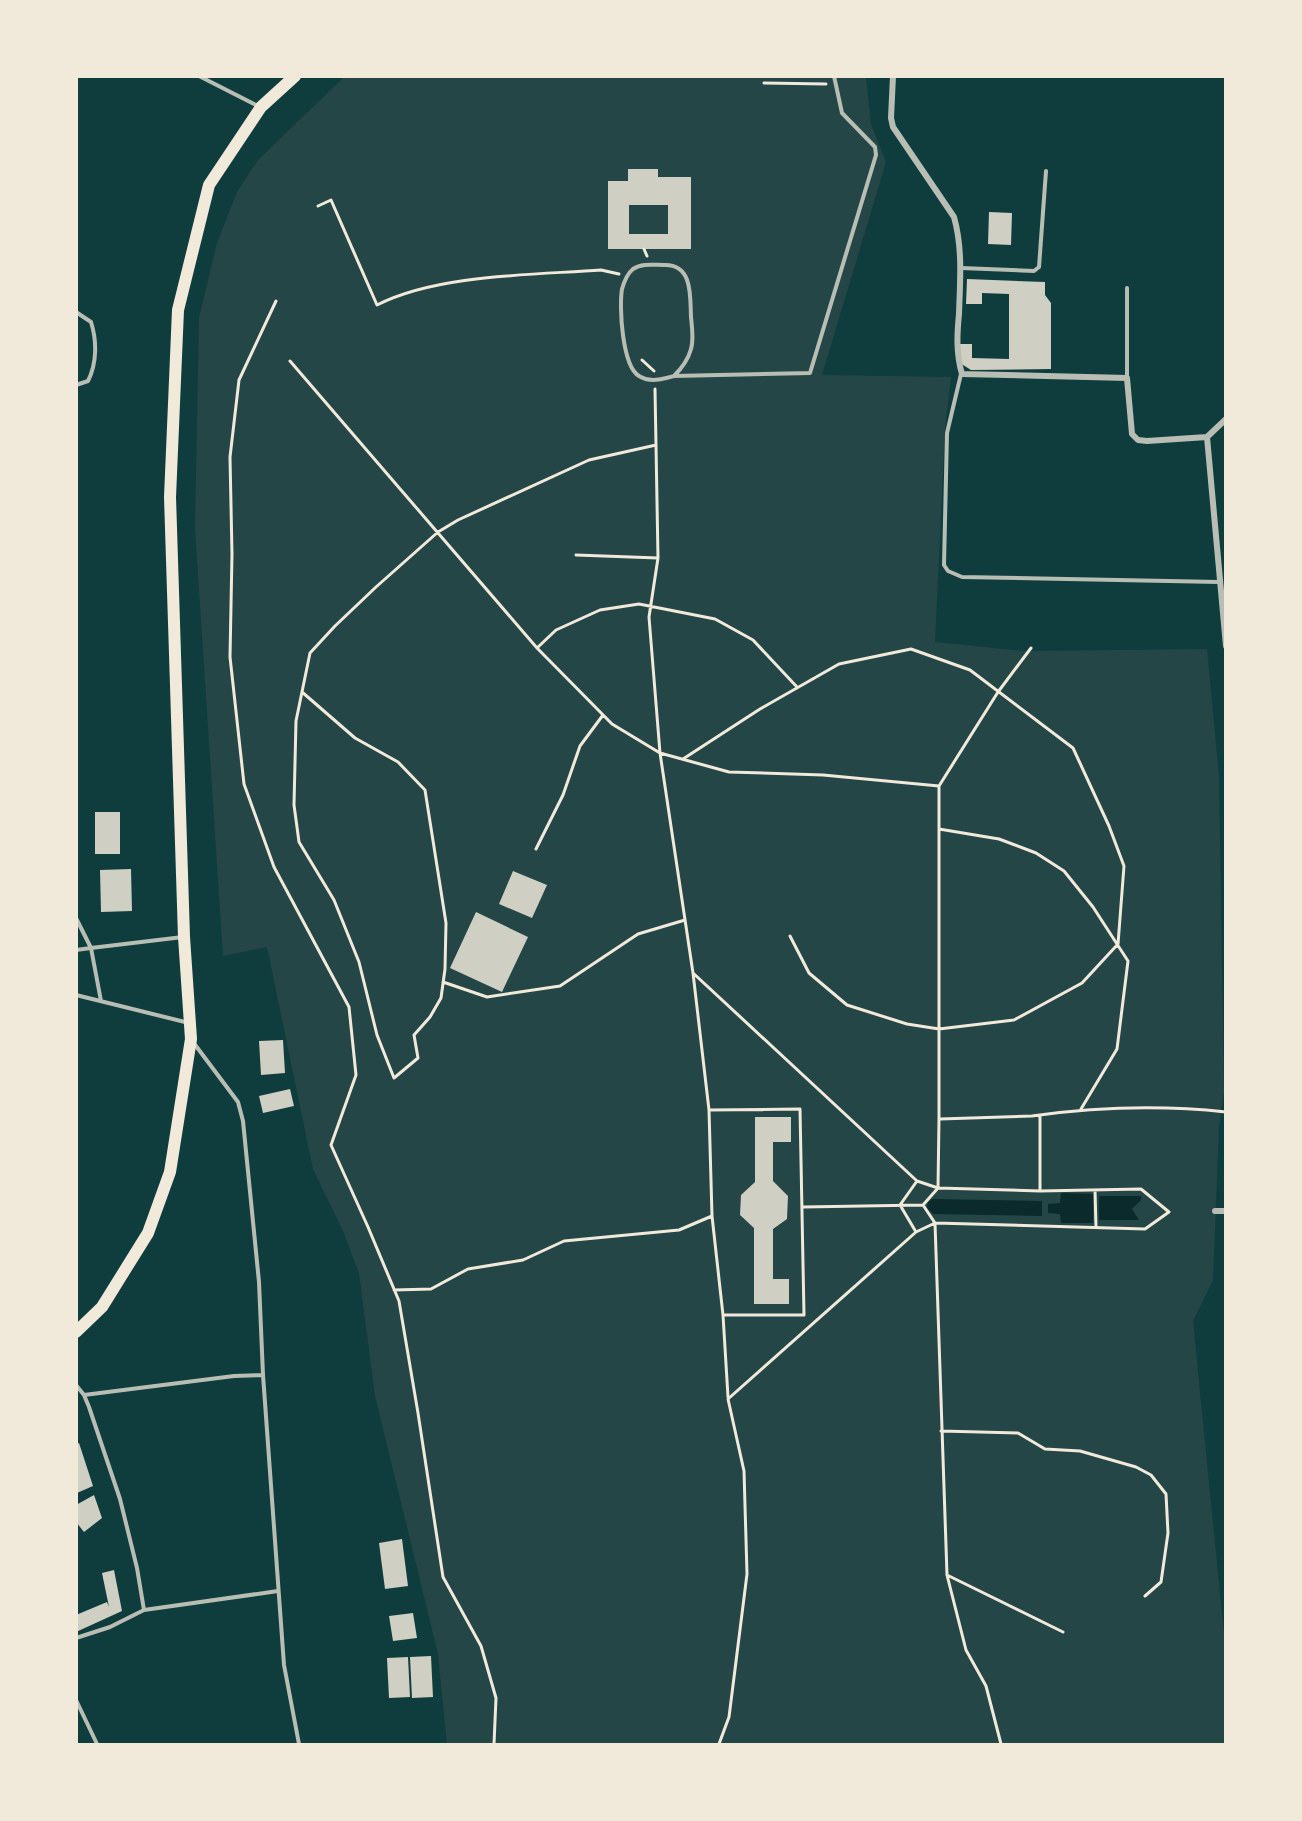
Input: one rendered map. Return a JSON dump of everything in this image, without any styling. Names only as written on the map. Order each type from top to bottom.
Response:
[{"type":"main road","points":[[76,1332],[102,1307],[148,1233],[170,1172],[191,1039],[184,937],[170,497],[178,310],[209,185],[261,107],[295,76]]},
{"type":"street","points":[[893,76],[891,118],[893,127],[954,217],[960,240],[957,350],[962,374],[1127,378],[1132,434],[1138,440],[1207,437],[1226,419]]},
{"type":"street","points":[[1207,437],[1226,646]]},
{"type":"street","points":[[1215,1211],[1226,1211]]},
{"type":"lane","points":[[199,76],[261,107]]},
{"type":"lane","points":[[674,376],[687,361],[692,342],[690,287],[687,278],[674,264],[641,265],[627,275],[622,290],[622,335],[632,368],[638,376],[655,380],[674,376],[805,375],[810,373],[876,155],[875,147],[842,113],[834,76]]},
{"type":"lane","points":[[961,268],[1034,272],[1039,267],[1046,171]]},
{"type":"lane","points":[[1127,288],[1127,378]]},
{"type":"lane","points":[[76,312],[91,322],[94,331],[95,358],[88,381],[77,385]]},
{"type":"lane","points":[[962,374],[947,433],[944,565],[948,571],[962,577],[1219,582]]},
{"type":"lane","points":[[76,918],[91,948],[101,1001]]},
{"type":"lane","points":[[76,950],[184,937]]},
{"type":"lane","points":[[76,995],[190,1023]]},
{"type":"lane","points":[[191,1039],[238,1102],[243,1122],[259,1282],[284,1665],[299,1744]]},
{"type":"lane","points":[[84,1395],[264,1375]]},
{"type":"lane","points":[[76,1385],[84,1395],[120,1499],[137,1568],[144,1610]]},
{"type":"lane","points":[[76,1638],[110,1627],[144,1610],[278,1591]]},
{"type":"lane","points":[[76,1700],[97,1744]]},
{"type":"path","points":[[764,82],[833,84]]},
{"type":"path","points":[[318,206],[331,200],[377,305],[391,298],[426,288],[485,278],[602,270],[627,275]]},
{"type":"path","points":[[276,301],[239,380],[230,457],[232,554],[230,657],[244,784],[274,867],[349,1007],[356,1074],[331,1145],[369,1227],[399,1301],[443,1577],[480,1646],[496,1698],[494,1744]]},
{"type":"path","points":[[637,356],[654,371],[655,380],[658,558],[650,617],[660,753],[693,973],[709,1110],[712,1216],[723,1315],[728,1399],[744,1471],[747,1574],[729,1717],[719,1744]]},
{"type":"path","points":[[642,360],[659,366]]},
{"type":"path","points":[[290,361],[537,648],[612,724],[660,753],[729,772],[823,775],[939,786]]},
{"type":"path","points":[[654,371],[680,370]]},
{"type":"path","points":[[302,692],[355,738],[398,762],[425,789],[446,923],[443,982],[441,998],[430,1017],[414,1035],[418,1058],[394,1078],[376,1035],[359,962],[334,900],[299,842],[294,805],[296,721],[310,653],[335,626],[438,532],[511,494],[589,460],[656,445]]},
{"type":"path","points":[[576,555],[658,558]]},
{"type":"path","points":[[537,648],[556,630],[600,610],[639,604],[715,619],[753,640],[797,687]]},
{"type":"path","points":[[803,1207],[923,1205],[938,1188],[939,786],[998,692],[1031,648]]},
{"type":"path","points":[[683,759],[760,709],[838,664],[911,649],[970,670],[1073,748],[1109,826],[1124,866],[1119,944],[1082,983],[1014,1020],[939,1029],[908,1024],[847,1005],[809,973],[790,936]]},
{"type":"path","points":[[536,849],[563,795],[580,747],[603,715]]},
{"type":"path","points":[[939,829],[999,839],[1036,853],[1064,871],[1094,907],[1128,961],[1117,1049],[1082,1109]]},
{"type":"path","points":[[443,982],[487,998],[560,986],[638,934],[685,920]]},
{"type":"path","points":[[693,973],[917,1181],[938,1188],[1040,1191],[1141,1189],[1169,1212],[1145,1229],[935,1223],[916,1232],[728,1399]]},
{"type":"path","points":[[1032,1116],[1082,1109],[1183,1107],[1226,1112]]},
{"type":"path","points":[[709,1110],[800,1109],[804,1316],[723,1315]]},
{"type":"path","points":[[939,1119],[1040,1116],[1040,1191]]},
{"type":"path","points":[[900,1205],[917,1181]]},
{"type":"path","points":[[1095,1190],[1096,1227]]},
{"type":"path","points":[[900,1205],[916,1232]]},
{"type":"path","points":[[923,1205],[935,1223],[947,1575],[966,1650],[986,1686],[1001,1744]]},
{"type":"path","points":[[394,1290],[431,1288],[468,1269],[523,1260],[564,1241],[680,1230],[712,1216]]},
{"type":"path","points":[[941,1431],[1018,1433],[1045,1449],[1080,1450],[1136,1467],[1151,1475],[1166,1494],[1168,1533],[1161,1582],[1145,1596]]},
{"type":"path","points":[[947,1575],[1063,1632]]},
{"type":"shaded area","points":[[344,77],[866,77],[871,124],[886,162],[822,375],[951,377],[945,428],[935,642],[1024,651],[1207,649],[1219,776],[1224,1091],[1219,1126],[1213,1280],[1193,1321],[1225,1645],[1225,1744],[447,1744],[438,1654],[375,1396],[359,1273],[343,1231],[313,1169],[267,947],[223,956],[195,528],[199,318],[217,243],[237,192],[258,160]]},
{"type":"shaded area","points":[[1061,1193],[1093,1194],[1093,1223],[1061,1223],[1060,1214],[1048,1213],[1048,1204],[1060,1203]]},
{"type":"shaded area","points":[[1099,1196],[1141,1196],[1141,1200],[1132,1209],[1139,1220],[1099,1220]]},
{"type":"shaded area","points":[[933,1199],[1042,1201],[1042,1216],[933,1214],[927,1208],[928,1202]]},
{"type":"building","points":[[628,169],[658,169],[658,177],[691,177],[691,249],[608,249],[608,181],[628,181]],"holes":[[[629,205],[668,205],[668,234],[629,234]]]},
{"type":"building","points":[[989,212],[1012,213],[1011,245],[988,244]]},
{"type":"building","points":[[967,279],[1045,282],[1045,295],[1051,303],[1051,369],[971,370],[960,363],[960,344],[972,344],[972,358],[1009,359],[1009,294],[982,293],[982,304],[966,304]]},
{"type":"building","points":[[95,812],[120,812],[120,854],[95,854]]},
{"type":"building","points":[[131,869],[132,911],[101,912],[100,870]]},
{"type":"building","points":[[513,871],[547,885],[532,918],[499,904]]},
{"type":"building","points":[[476,912],[528,937],[502,992],[450,968]]},
{"type":"building","points":[[283,1040],[285,1073],[261,1075],[259,1041]]},
{"type":"building","points":[[290,1089],[294,1106],[263,1113],[259,1096]]},
{"type":"building","points":[[755,1117],[791,1117],[791,1142],[773,1142],[773,1181],[788,1196],[787,1219],[773,1229],[773,1279],[789,1279],[789,1304],[754,1304],[754,1228],[740,1215],[741,1195],[755,1182]]},
{"type":"building","points":[[79,1443],[93,1486],[77,1493],[76,1444]]},
{"type":"building","points":[[94,1495],[102,1518],[84,1532],[76,1522],[76,1505]]},
{"type":"building","points":[[402,1539],[408,1586],[385,1589],[379,1543]]},
{"type":"building","points":[[114,1570],[122,1611],[76,1632],[76,1615],[107,1602],[109,1607],[102,1573]]},
{"type":"building","points":[[413,1613],[417,1638],[393,1641],[389,1616]]},
{"type":"building","points":[[431,1656],[433,1697],[412,1698],[410,1657]]},
{"type":"building","points":[[408,1657],[410,1697],[389,1698],[387,1658]]}]
